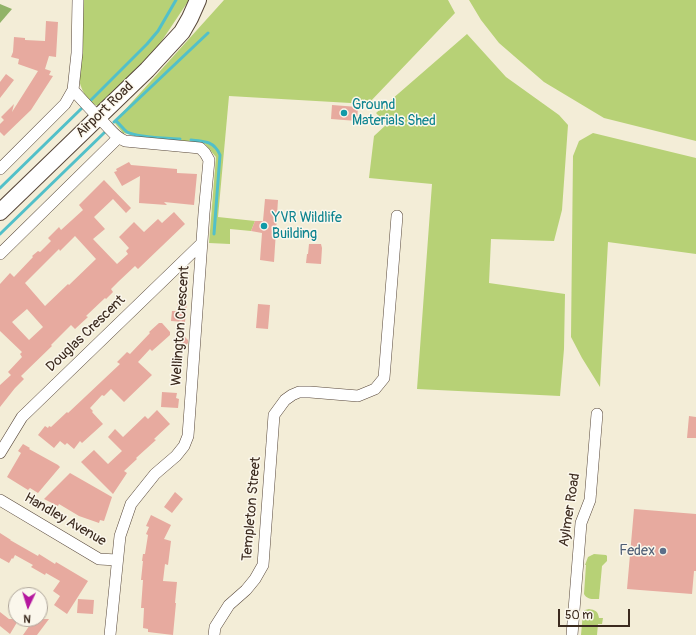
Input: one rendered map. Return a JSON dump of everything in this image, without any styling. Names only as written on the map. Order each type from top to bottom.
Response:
[{"type":"street","points":[[0,169],[65,104],[73,90],[77,53],[78,0]]},
{"type":"street","name":"Airport Road","points":[[0,212],[147,70],[182,32],[198,0]]},
{"type":"street","points":[[0,254],[118,138],[73,90]]},
{"type":"street","name":"Wellington Crescent","points":[[110,635],[120,536],[131,504],[155,474],[176,456],[184,446],[188,436],[209,160],[200,148],[125,141],[118,138]]},
{"type":"street","name":"Templeton Street","points":[[214,635],[215,626],[229,605],[255,580],[264,565],[274,415],[285,400],[299,392],[358,396],[375,389],[384,378],[397,216]]},
{"type":"street","name":"Douglas Crescent","points":[[0,453],[22,417],[202,243]]},
{"type":"street","name":"Aylmer Road","points":[[572,635],[581,523],[590,500],[597,414]]},
{"type":"street","name":"Handley Avenue","points":[[0,500],[99,559],[117,560]]},
{"type":"green space","points":[[82,0],[189,0],[159,45],[129,78],[99,106],[95,105],[88,99],[81,88],[79,79]]},
{"type":"green space","points":[[224,0],[448,0],[455,13],[368,104],[229,96],[218,217],[255,221],[251,231],[230,229],[230,244],[209,243],[216,157],[205,144],[149,138],[123,133],[114,122]]},
{"type":"green space","points":[[469,0],[696,0],[696,141],[604,118],[544,82],[499,43],[481,20]]},
{"type":"green space","points":[[0,4],[12,9],[0,23]]},
{"type":"green space","points":[[467,34],[506,77],[559,115],[568,125],[562,210],[554,241],[491,239],[489,283],[565,294],[564,349],[560,396],[417,389],[432,184],[369,178],[374,136],[387,124],[376,113]]},
{"type":"green space","points":[[593,133],[696,158],[696,254],[608,242],[600,387],[571,337],[573,156],[579,141]]},
{"type":"green space","points":[[594,554],[607,556],[607,561],[602,566],[599,599],[589,598],[584,594],[585,565],[588,557]]},
{"type":"green space","points":[[589,609],[596,611],[599,618],[603,618],[602,624],[598,624],[597,635],[581,635],[583,612]]},
{"type":"building","points":[[46,21],[58,22],[56,57],[49,56],[45,69],[51,71],[49,75],[53,76],[31,110],[4,136],[0,132],[0,124],[4,120],[1,117],[14,104],[12,112],[38,71],[18,64],[19,59],[11,57],[13,52],[14,37],[25,38],[25,40],[45,41]]},
{"type":"building","points":[[6,74],[14,80],[0,98],[0,82]]},
{"type":"building","name":"Ground Materials Shed","points":[[332,105],[358,107],[357,121],[331,119]]},
{"type":"building","points":[[129,162],[131,165],[177,169],[177,173],[197,174],[194,205],[164,202],[167,205],[139,203],[140,176],[122,186],[114,172],[117,171],[116,169]]},
{"type":"building","points":[[104,180],[131,208],[126,213],[113,199],[94,217],[105,229],[93,239],[117,264],[128,254],[126,251],[129,248],[119,237],[134,222],[144,232],[158,219],[162,223],[174,212],[185,224],[138,269],[135,266],[118,282],[111,289],[113,292],[86,316],[88,317],[75,329],[71,325],[21,376],[24,379],[0,407],[0,385],[11,375],[8,372],[22,357],[20,354],[22,352],[0,331],[0,284],[10,273],[14,277],[33,257],[32,256],[38,251],[40,252],[51,241],[48,238],[59,227],[61,230],[83,210],[79,205]],"holes":[[[75,236],[96,259],[45,306],[25,283],[59,249],[60,251]],[[27,309],[43,327],[29,340],[12,322]]]},
{"type":"building","name":"YVR Wildlife Building","points":[[265,199],[278,200],[274,262],[260,260],[262,233],[251,231],[255,221],[263,221]]},
{"type":"building","points":[[309,244],[321,244],[321,264],[306,263]]},
{"type":"building","points":[[178,302],[187,302],[185,322],[171,321],[172,311],[177,311]]},
{"type":"building","points":[[258,304],[270,305],[268,329],[256,328]]},
{"type":"building","points":[[159,323],[162,323],[170,332],[170,335],[152,351],[150,349],[138,362],[152,375],[124,402],[111,389],[104,396],[102,395],[90,408],[103,424],[82,443],[80,441],[74,449],[67,443],[65,445],[60,441],[54,448],[38,435],[45,426],[48,428],[49,426],[51,427],[67,412],[68,413],[120,364],[117,362],[127,352],[130,354]]},
{"type":"building","points":[[183,335],[188,340],[188,343],[182,349],[175,342]]},
{"type":"building","points":[[162,392],[177,393],[176,398],[179,399],[178,408],[161,407]]},
{"type":"building","points":[[157,410],[170,424],[124,471],[127,473],[113,494],[81,462],[94,450],[108,464],[122,451],[108,437],[115,429],[123,437],[145,416],[148,419]]},
{"type":"building","points":[[689,416],[696,417],[696,438],[687,438]]},
{"type":"building","points":[[23,444],[60,467],[38,493],[30,488],[28,490],[7,477],[21,453],[18,451]]},
{"type":"building","points":[[70,473],[112,497],[104,521],[100,520],[99,523],[79,516],[59,504],[58,506],[44,499]]},
{"type":"building","points":[[175,492],[183,499],[172,513],[164,507]]},
{"type":"building","name":"Fedex","points":[[634,509],[696,514],[696,571],[694,571],[692,594],[627,589]]},
{"type":"building","points":[[151,515],[171,525],[164,539],[171,541],[168,565],[165,564],[163,581],[177,582],[173,635],[148,632],[148,629],[143,628],[144,608],[141,608],[143,580],[141,580],[142,561],[143,554],[145,554],[148,535],[146,534],[149,527],[146,526]]},
{"type":"building","points":[[0,533],[38,556],[39,554],[55,564],[56,562],[88,581],[67,614],[54,605],[60,596],[53,591],[60,581],[31,567],[33,565],[15,555],[9,563],[0,558]]},
{"type":"building","points":[[78,599],[94,600],[93,614],[77,613]]},
{"type":"building","points":[[0,612],[8,618],[8,627],[14,627],[10,634],[0,626]]},
{"type":"building","points":[[28,627],[43,627],[37,635],[23,635]]},
{"type":"waterway","points":[[91,100],[147,44],[158,31],[176,0]]},
{"type":"waterway","points":[[114,122],[208,33]]},
{"type":"waterway","points":[[0,188],[82,108]]},
{"type":"waterway","points":[[116,121],[127,132],[132,134],[145,137],[180,139]]},
{"type":"waterway","points":[[0,234],[105,132]]},
{"type":"waterway","points":[[191,140],[204,141],[212,144],[218,150],[220,155],[214,234]]},
{"type":"place","name":"Ground Materials Shed","points":[[344,113]]},
{"type":"place","name":"YVR Wildlife Building","points":[[264,226]]},
{"type":"place","name":"Fedex","points":[[663,551]]}]
